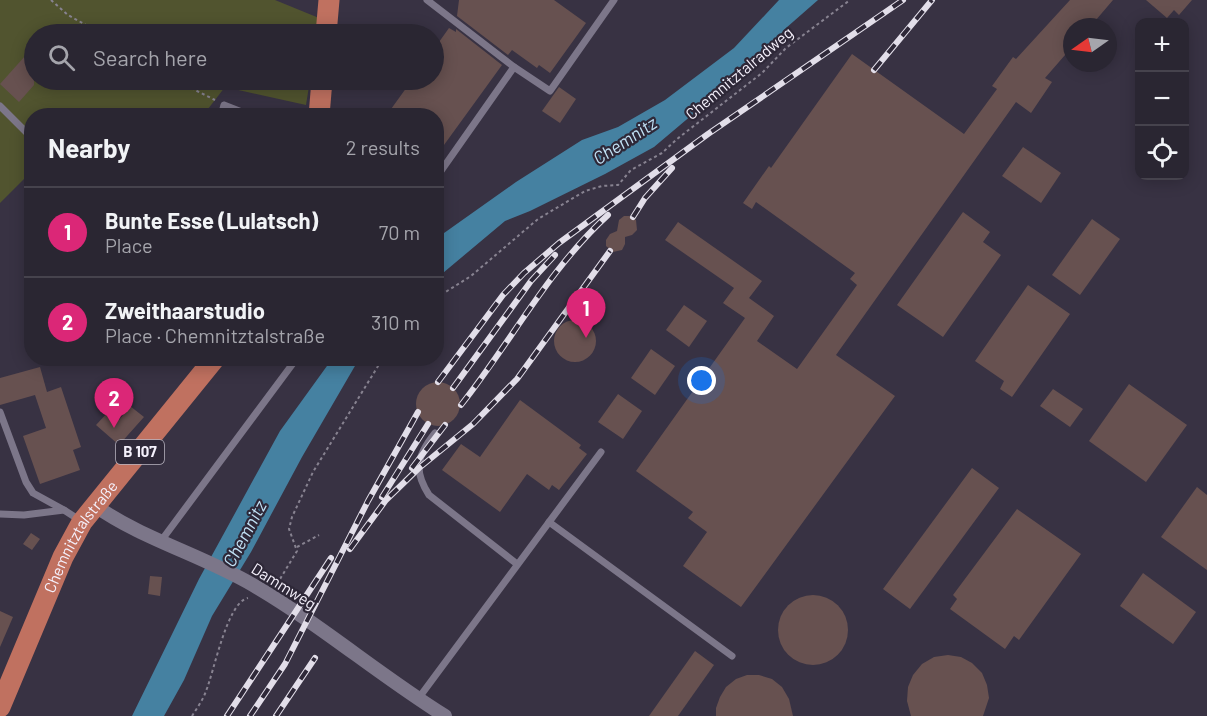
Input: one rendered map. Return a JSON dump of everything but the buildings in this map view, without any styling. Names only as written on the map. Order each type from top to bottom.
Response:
[{"type":"main road","points":[[327,24],[328,0]]},
{"type":"main road","points":[[320,108],[321,90]]},
{"type":"main road","name":"Chemnitztalstraße","points":[[0,707],[63,558],[88,513],[145,446],[208,366]]},
{"type":"street","name":"Dammweg","points":[[88,513],[125,523],[245,580],[303,615],[445,716]]},
{"type":"lane","points":[[427,0],[514,67],[550,91],[614,0]]},
{"type":"lane","points":[[444,167],[514,67]]},
{"type":"lane","points":[[223,108],[224,105],[232,108]]},
{"type":"lane","points":[[0,106],[24,130]]},
{"type":"lane","points":[[161,541],[291,366]]},
{"type":"lane","points":[[0,412],[29,488],[33,493],[64,510]]},
{"type":"lane","points":[[435,433],[418,459],[422,483],[429,495],[517,564]]},
{"type":"lane","points":[[418,699],[601,452]]},
{"type":"lane","points":[[0,513],[24,515],[64,510],[88,513]]},
{"type":"lane","points":[[549,522],[732,656]]},
{"type":"path","points":[[51,0],[85,24]]},
{"type":"path","name":"Chemnitztalradweg","points":[[444,293],[471,276],[538,219],[585,191],[602,186],[618,185],[631,170],[662,153],[762,73],[786,48],[850,0]]},
{"type":"path","points":[[195,90],[224,105]]},
{"type":"path","points":[[192,716],[205,695],[226,628],[239,603],[248,598],[263,605],[296,556],[297,547],[289,529],[292,517],[313,472],[378,366]]},
{"type":"path","points":[[297,547],[319,535]]},
{"type":"green space","points":[[0,0],[275,0],[319,18],[318,24],[24,24],[24,90],[223,90],[209,108],[24,108],[24,179],[0,203]]},
{"type":"green space","points":[[238,90],[308,90],[306,105]]},
{"type":"water","name":"Chemnitz","points":[[779,0],[818,0],[786,28],[756,61],[654,147],[605,174],[505,221],[444,272],[444,233],[516,182],[582,140],[618,127],[665,100],[734,48]]},
{"type":"water","name":"Chemnitz","points":[[327,366],[355,366],[302,457],[251,552],[212,616],[184,680],[164,716],[132,716],[199,579],[280,431]]},
{"type":"railway","points":[[438,382],[503,295],[524,273],[559,243],[708,134],[903,0]]},
{"type":"railway","points":[[874,70],[932,0]]},
{"type":"railway","points":[[633,217],[645,198],[672,168]]},
{"type":"railway","points":[[461,405],[548,283],[587,236],[608,215]]},
{"type":"railway","points":[[350,549],[386,500],[419,468],[473,424],[517,379],[610,251]]},
{"type":"railway","points":[[453,388],[531,281],[555,255]]},
{"type":"railway","points":[[250,716],[285,664],[368,501],[418,412]]},
{"type":"railway","points":[[382,497],[428,424]]},
{"type":"railway","points":[[412,468],[445,425]]},
{"type":"railway","points":[[227,716],[331,558]]},
{"type":"railway","points":[[276,716],[315,658]]},
{"type":"place","name":"Bunte Esse (Lulatsch)","points":[[586,338]]},
{"type":"place","name":"Zweithaarstudio","points":[[114,428]]}]
